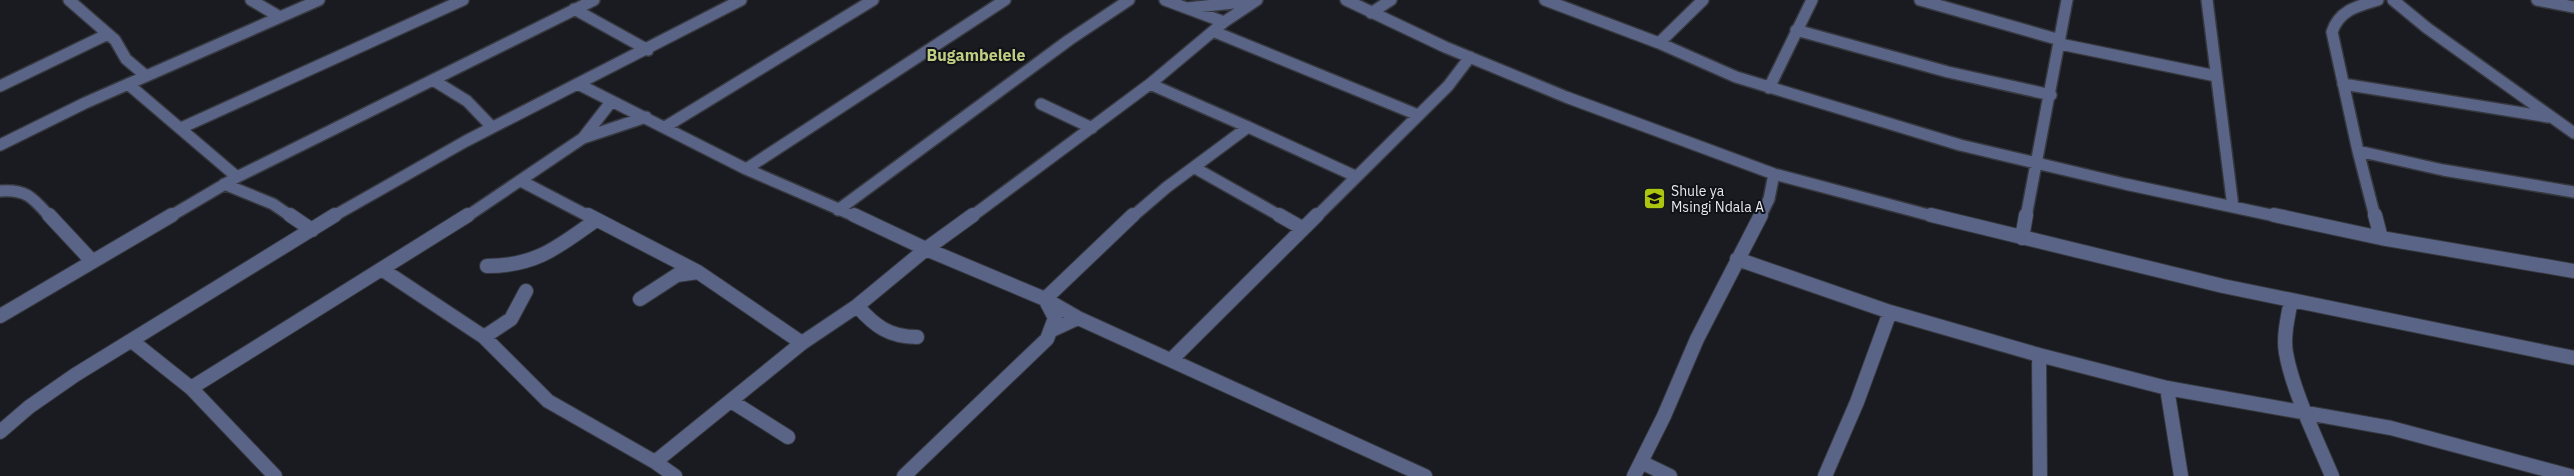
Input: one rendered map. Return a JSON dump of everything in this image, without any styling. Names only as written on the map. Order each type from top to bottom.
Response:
[{"type":"street","points":[[69,0],[115,40],[126,59],[146,76]]},
{"type":"street","points":[[251,0],[280,17]]},
{"type":"street","points":[[0,145],[128,84],[319,0]]},
{"type":"street","points":[[0,316],[92,260],[237,177],[594,0]]},
{"type":"street","points":[[0,432],[53,390],[375,191],[491,126],[648,50],[741,0]]},
{"type":"street","points":[[665,127],[873,0]]},
{"type":"street","points":[[746,169],[1005,0]]},
{"type":"street","points":[[838,210],[1069,40],[1129,0]]},
{"type":"street","points":[[1165,0],[1224,22]]},
{"type":"street","points":[[1187,8],[1257,0]]},
{"type":"street","points":[[655,462],[802,343],[857,306],[926,249],[1092,128],[1215,32],[1224,22],[1257,0]]},
{"type":"street","points":[[1346,0],[1470,57],[1566,97],[1774,174],[2022,238],[2291,300],[2373,315],[2574,358]]},
{"type":"street","points":[[1371,13],[1391,0]]},
{"type":"street","points":[[1545,0],[1659,43],[1736,77],[1960,145],[2036,165],[2380,238],[2574,271]]},
{"type":"street","points":[[1659,43],[1703,0]]},
{"type":"street","points":[[1768,88],[1812,0]]},
{"type":"street","points":[[1920,0],[2060,42],[2216,76]]},
{"type":"street","points":[[2022,238],[2051,95],[2067,0]]},
{"type":"street","points":[[2207,0],[2233,207]]},
{"type":"street","points":[[2378,0],[2340,14],[2333,22],[2332,32],[2358,151],[2380,238]]},
{"type":"street","points":[[2393,0],[2427,28],[2550,118],[2574,133]]},
{"type":"street","points":[[2537,0],[2574,7]]},
{"type":"street","points":[[181,128],[458,1]]},
{"type":"street","points":[[574,9],[648,50]]},
{"type":"street","points":[[1796,30],[1948,72],[2051,95]]},
{"type":"street","points":[[1215,32],[1418,114]]},
{"type":"street","points":[[0,86],[108,34]]},
{"type":"street","points":[[1171,360],[1302,228],[1448,86],[1470,57]]},
{"type":"street","points":[[433,80],[467,101],[491,126]]},
{"type":"street","points":[[128,84],[237,177]]},
{"type":"street","points":[[578,84],[746,169],[879,226],[926,249],[1045,299],[1078,318],[1269,403],[1424,476]]},
{"type":"street","points":[[1150,84],[1355,176]]},
{"type":"street","points":[[2343,84],[2550,118]]},
{"type":"street","points":[[583,138],[611,102]]},
{"type":"street","points":[[1042,104],[1092,128]]},
{"type":"street","points":[[191,388],[383,270],[521,181],[583,138],[646,117]]},
{"type":"street","points":[[1045,299],[1107,238],[1168,186],[1195,168],[1248,127]]},
{"type":"street","points":[[2358,151],[2443,170],[2574,192]]},
{"type":"street","points":[[1195,168],[1302,228]]},
{"type":"street","points":[[1634,476],[1664,416],[1697,339],[1769,199],[1774,174]]},
{"type":"street","points":[[521,181],[698,272],[802,343]]},
{"type":"street","points":[[224,184],[273,204],[312,230]]},
{"type":"street","points":[[0,191],[15,190],[30,195],[92,260]]},
{"type":"street","points":[[487,266],[510,267],[534,262],[596,220]]},
{"type":"street","points":[[1737,259],[1890,312],[2039,355],[2167,388],[2391,428],[2570,476]]},
{"type":"street","points":[[383,270],[484,338],[548,402],[655,462],[675,476]]},
{"type":"street","points":[[640,299],[677,275],[698,272]]},
{"type":"street","points":[[484,338],[512,319],[526,291]]},
{"type":"street","points":[[904,476],[1047,339],[1055,318],[1045,299]]},
{"type":"street","points":[[2291,300],[2285,347],[2305,412],[2332,476]]},
{"type":"street","points":[[857,306],[882,331],[896,336],[917,337]]},
{"type":"street","points":[[1825,476],[1857,402],[1890,312]]},
{"type":"street","points":[[1052,330],[1078,318]]},
{"type":"street","points":[[132,341],[191,388],[271,475]]},
{"type":"street","points":[[2039,355],[2040,476]]},
{"type":"street","points":[[2167,388],[2181,476]]},
{"type":"street","points":[[731,401],[788,437]]},
{"type":"street","points":[[1641,462],[1670,476]]},
{"type":"place","name":"Shule ya Msingi Ndala A","points":[[1655,199]]},
{"type":"district","name":"Bugambelele","points":[[976,55]]}]
